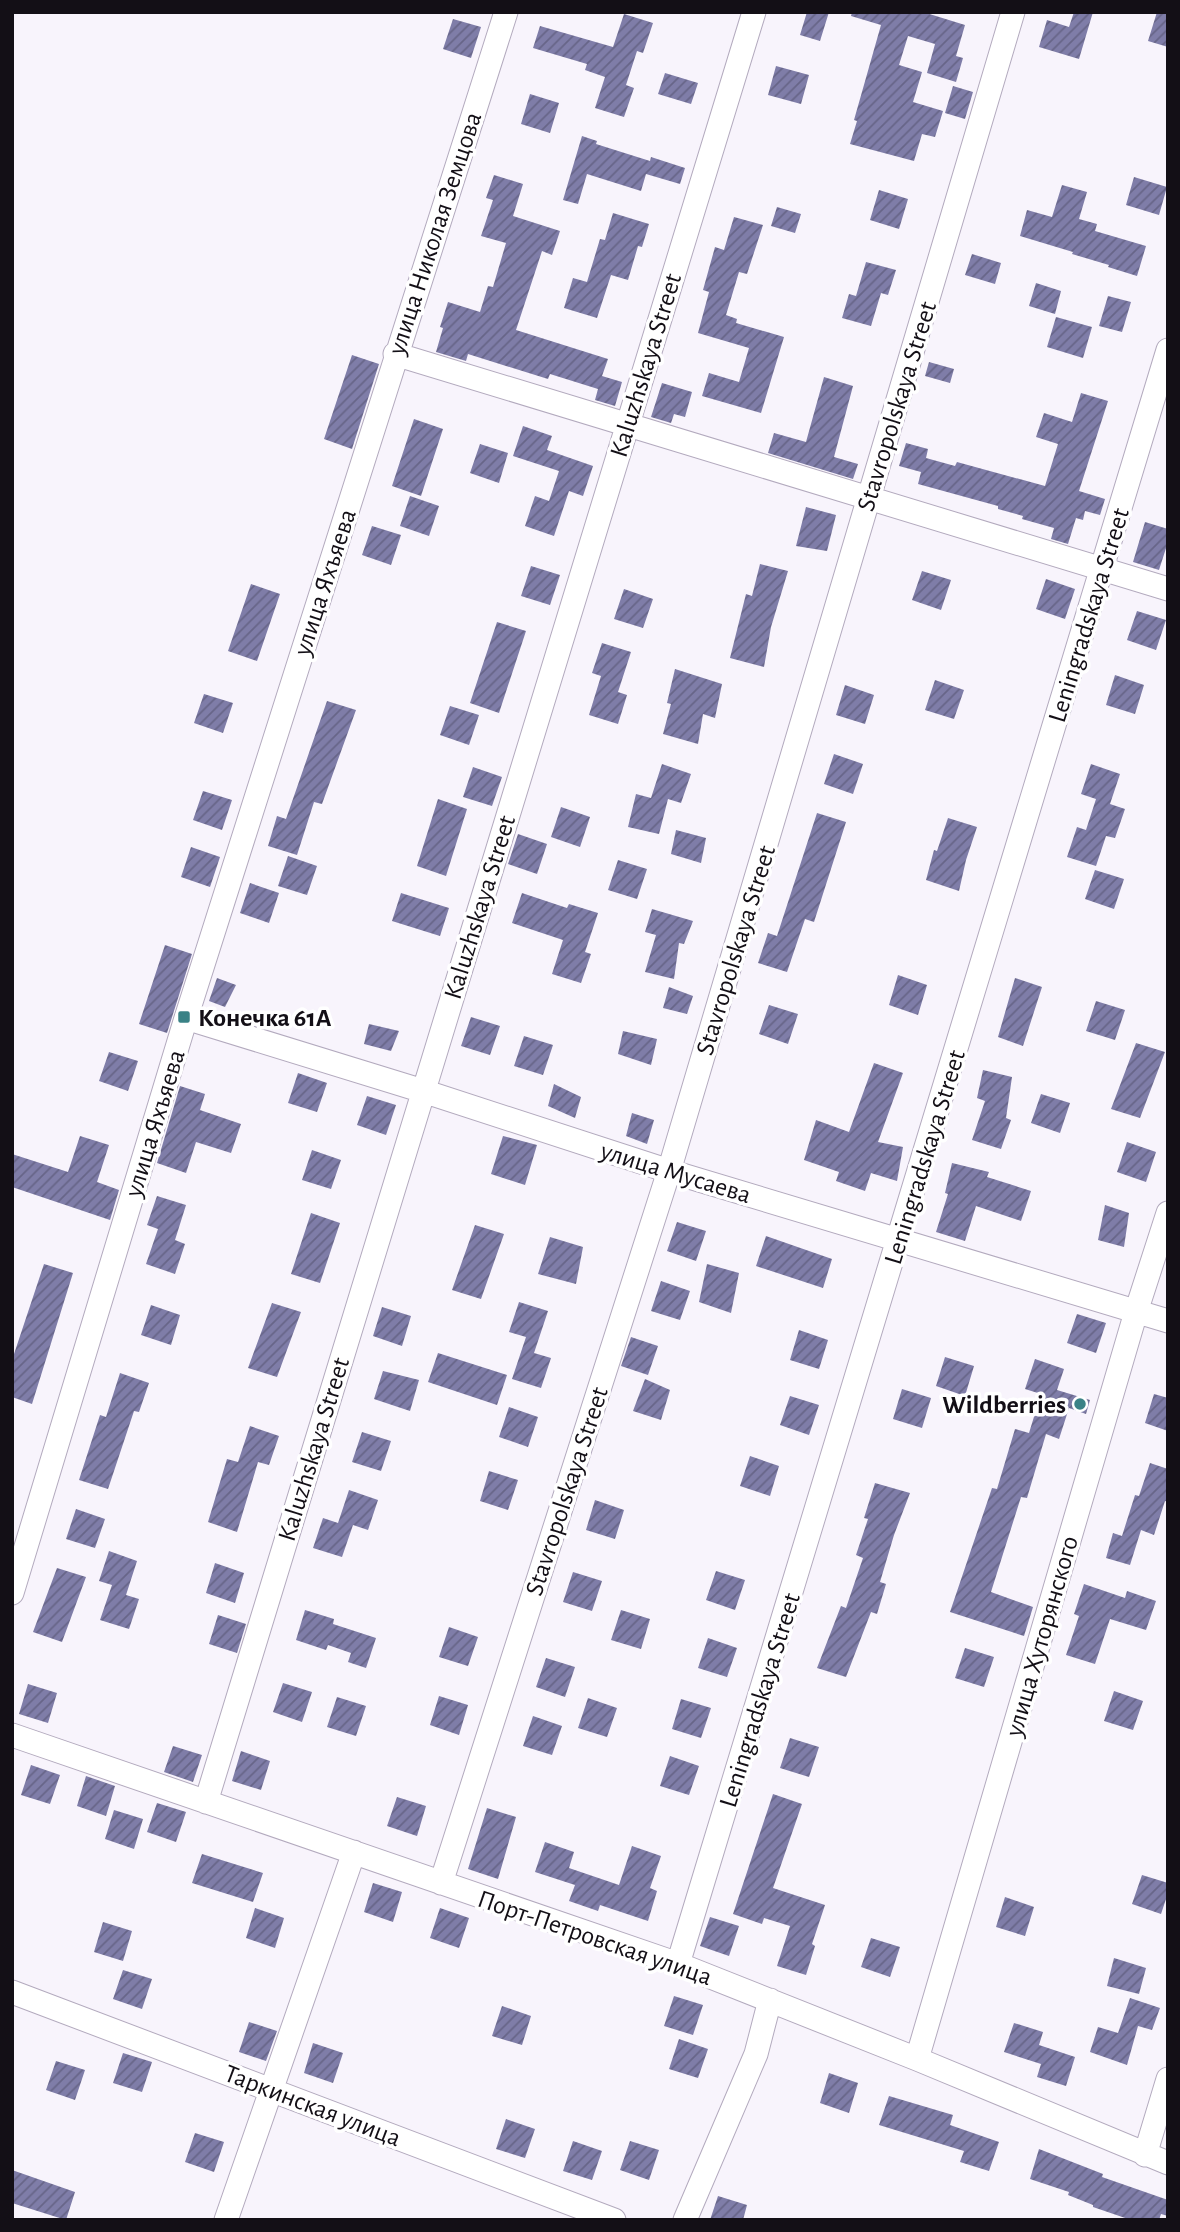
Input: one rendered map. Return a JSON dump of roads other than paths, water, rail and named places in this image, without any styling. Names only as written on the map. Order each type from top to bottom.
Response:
[{"type":"street","name":"улица Николая Земцова","points":[[365,455],[506,12]]},
{"type":"street","name":"Kaluzhskaya Street","points":[[206,1802],[754,12]]},
{"type":"street","name":"Stavropolskaya Street","points":[[441,1882],[669,1171],[1013,12]]},
{"type":"street","name":"Leningradskaya Street","points":[[678,1964],[1168,350]]},
{"type":"street","points":[[396,354],[1168,589]]},
{"type":"street","name":"улица Яхъяева","points":[[12,1593],[186,1018],[365,455]]},
{"type":"street","name":"улица Мусаева","points":[[186,1018],[669,1171],[1168,1321]]},
{"type":"street","name":"улица Хуторянского","points":[[917,2059],[1136,1312],[1168,1213]]},
{"type":"street","name":"Порт-Петровская улица","points":[[12,1735],[678,1964],[1168,2163]]},
{"type":"street","points":[[226,2220],[354,1852]]},
{"type":"street","name":"Таркинская улица","points":[[12,1992],[614,2220]]},
{"type":"street","points":[[685,2220],[756,2054],[770,2000]]},
{"type":"street","points":[[1145,2155],[1168,2079]]},
{"type":"place","name":"Конечка 61А","points":[[184,1017]]},
{"type":"place","name":"Wildberries","points":[[1080,1404]]}]
